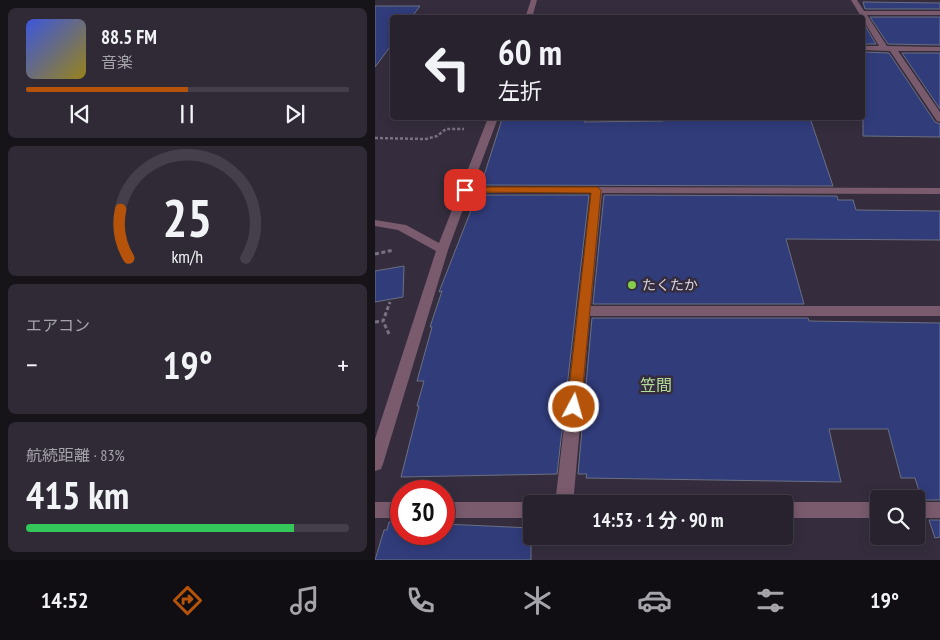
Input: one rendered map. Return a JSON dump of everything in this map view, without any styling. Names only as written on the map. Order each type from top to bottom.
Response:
[{"type":"street","points":[[529,15],[534,0]]},
{"type":"street","points":[[854,0],[864,13],[884,48]]},
{"type":"street","points":[[864,13],[940,13]]},
{"type":"street","points":[[865,48],[940,49]]},
{"type":"street","points":[[893,49],[940,119]]},
{"type":"street","points":[[375,464],[442,250],[482,151],[492,120]]},
{"type":"street","points":[[465,190],[940,192]]},
{"type":"street","points":[[565,495],[597,190]]},
{"type":"street","points":[[375,223],[383,223],[411,231],[442,250]]},
{"type":"street","points":[[584,311],[940,311]]},
{"type":"street","points":[[375,510],[390,510]]},
{"type":"street","points":[[455,510],[523,510]]},
{"type":"street","points":[[793,510],[870,510]]},
{"type":"street","points":[[925,510],[940,510]]},
{"type":"path","points":[[375,138],[426,139],[437,136],[446,130],[464,129]]},
{"type":"path","points":[[375,322],[383,321],[390,302]]},
{"type":"building","points":[[863,2],[940,3],[940,9],[865,9]]},
{"type":"building","points":[[375,6],[420,6],[413,15],[390,15],[390,47],[375,67]]},
{"type":"building","points":[[870,17],[940,17],[940,45],[888,44]]},
{"type":"building","points":[[865,25],[876,44],[865,44]]},
{"type":"building","points":[[865,52],[889,53],[935,122],[940,124],[940,137],[863,136],[863,120],[865,120]]},
{"type":"building","points":[[902,53],[940,53],[940,109]]},
{"type":"building","points":[[502,120],[811,120],[833,186],[481,185]]},
{"type":"building","points":[[477,195],[589,195],[557,474],[401,477],[424,381],[417,381],[432,327],[430,327],[442,291],[439,292]]},
{"type":"building","points":[[604,195],[837,196],[838,200],[853,200],[856,210],[940,211],[940,240],[786,239],[804,304],[593,304]]},
{"type":"building","points":[[404,266],[403,297],[375,302],[375,271]]},
{"type":"building","points":[[592,318],[808,318],[809,321],[940,323],[940,500],[925,500],[925,490],[919,490],[915,478],[901,478],[888,429],[829,429],[841,482],[586,478],[587,474],[578,474]]},
{"type":"building","points":[[929,520],[940,520],[940,537],[935,538]]},
{"type":"building","points":[[390,522],[390,545],[455,545],[455,525],[523,528],[523,545],[531,545],[531,560],[375,560],[384,530],[387,530]]},
{"type":"place","name":"たくたか","points":[[632,285]]},
{"type":"district","name":"笠間","points":[[656,385]]},
{"type":"route","points":[[465,190],[597,190],[574,407]]}]
